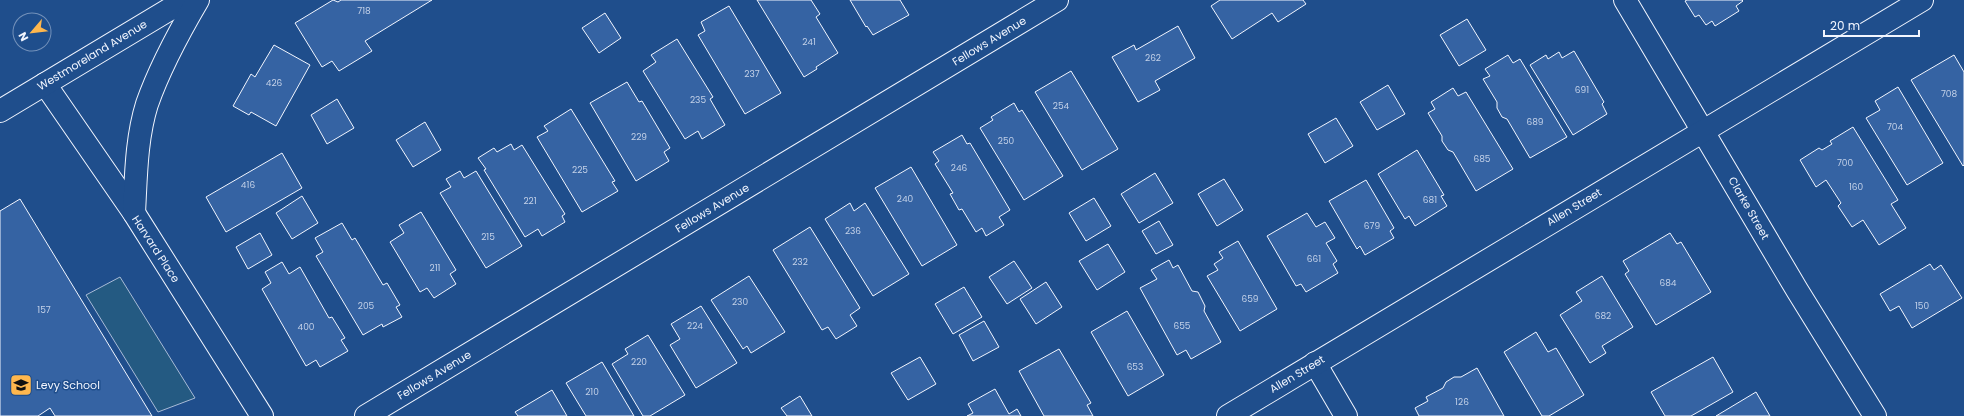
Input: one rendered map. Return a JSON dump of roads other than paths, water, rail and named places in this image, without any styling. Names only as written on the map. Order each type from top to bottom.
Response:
[{"type":"street","name":"Westmoreland Avenue","points":[[0,111],[185,0]]},
{"type":"street","points":[[134,214],[137,156],[147,106],[160,71],[174,41],[198,0]]},
{"type":"street","name":"Fellows Avenue","points":[[366,416],[1057,0]]},
{"type":"street","name":"Clarke Street","points":[[1625,0],[1797,290],[1875,416]]},
{"type":"street","name":"Allen Street","points":[[1228,416],[1922,0]]},
{"type":"street","name":"Harvard Place","points":[[45,84],[134,214],[262,416]]},
{"type":"street","points":[[1315,363],[1346,416]]},
{"type":"place","name":"Levy School","points":[[21,385]]}]
